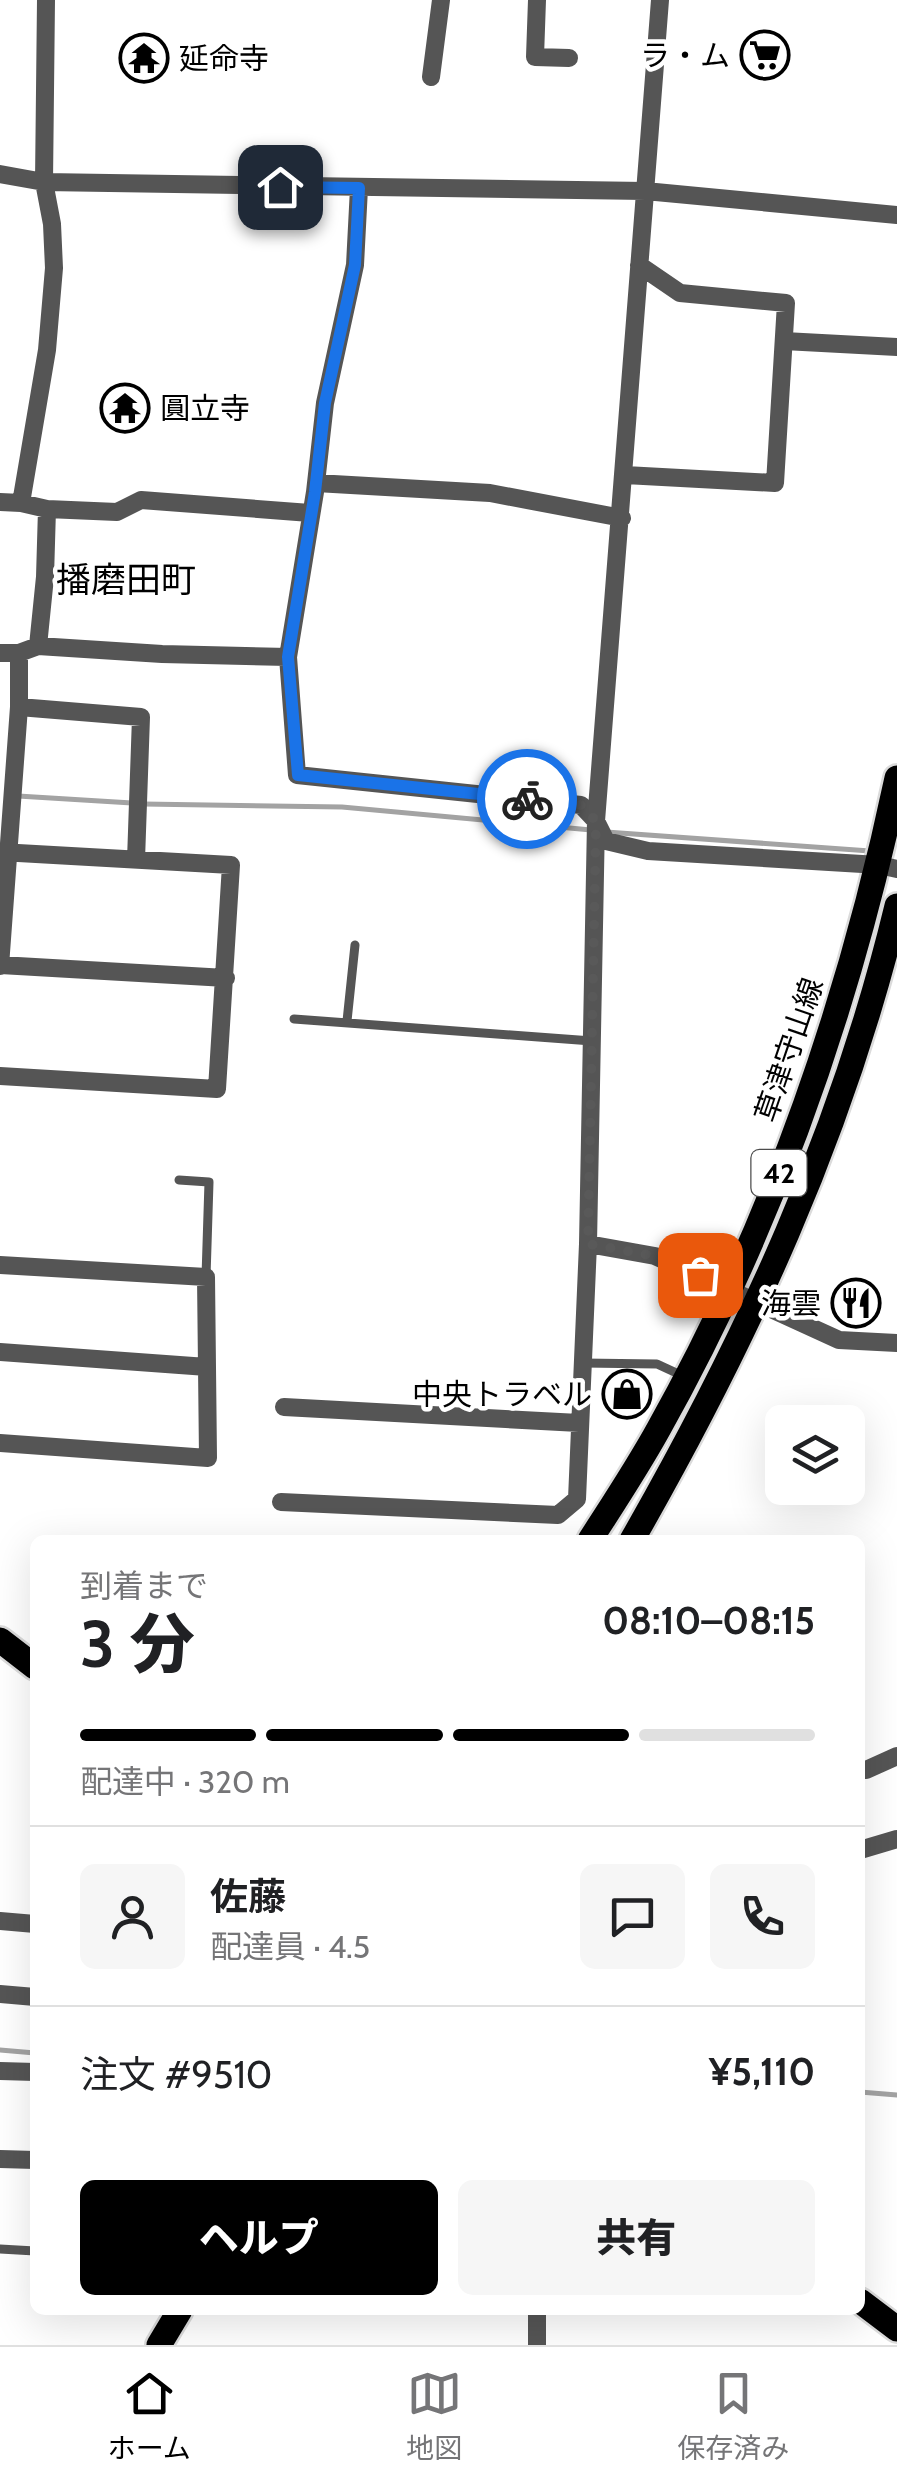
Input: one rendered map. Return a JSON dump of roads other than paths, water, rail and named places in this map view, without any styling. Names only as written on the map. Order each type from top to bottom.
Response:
[{"type":"main road","name":"草津守山線","points":[[593,1535],[658,1430],[729,1290],[796,1130],[888,867],[897,778]]},
{"type":"main road","name":"草津守山線","points":[[635,1535],[758,1304],[833,1120],[864,1028],[897,906]]},
{"type":"main road","points":[[0,1640],[30,1663]]},
{"type":"main road","points":[[865,2305],[897,2330]]},
{"type":"main road","points":[[160,2345],[177,2315]]},
{"type":"street","points":[[21,502],[47,350],[54,268],[52,224],[44,182],[46,0]]},
{"type":"street","points":[[431,77],[441,0]]},
{"type":"street","points":[[537,0],[535,56],[569,58]]},
{"type":"street","points":[[281,1502],[558,1515],[577,1499],[588,1244],[596,821],[660,0]]},
{"type":"street","points":[[0,174],[44,182],[645,191],[897,215]]},
{"type":"street","points":[[359,188],[355,265],[325,403],[288,657],[298,775],[581,805],[596,821],[606,841],[648,851],[888,867]]},
{"type":"street","points":[[625,476],[775,483],[786,303],[680,293],[639,265]]},
{"type":"street","points":[[784,341],[897,347]]},
{"type":"street","points":[[316,482],[490,493],[622,518]]},
{"type":"street","points":[[0,502],[117,512],[141,500],[310,513]]},
{"type":"street","points":[[48,509],[46,577],[28,649],[3,852],[0,965],[226,978]]},
{"type":"street","points":[[0,653],[28,649],[288,657]]},
{"type":"street","points":[[19,708],[141,717],[136,860]]},
{"type":"street","points":[[0,1076],[217,1089],[232,865],[3,852]]},
{"type":"street","points":[[588,1244],[655,1256],[839,1340],[897,1342]]},
{"type":"street","points":[[0,1265],[206,1276],[208,1458],[0,1443]]},
{"type":"street","points":[[0,1352],[207,1366]]},
{"type":"street","points":[[284,1407],[579,1423]]},
{"type":"street","points":[[866,1770],[897,1756]]},
{"type":"street","points":[[865,1849],[897,1839]]},
{"type":"street","points":[[0,1920],[30,1923]]},
{"type":"street","points":[[0,1994],[30,1997]]},
{"type":"street","points":[[0,2070],[30,2072]]},
{"type":"street","points":[[0,2159],[30,2160]]},
{"type":"street","points":[[537,2315],[537,2345]]},
{"type":"lane","points":[[347,1021],[355,945]]},
{"type":"lane","points":[[294,1019],[592,1041]]},
{"type":"lane","points":[[179,1180],[209,1182],[206,1276]]},
{"type":"lane","points":[[583,1363],[657,1364],[685,1377]]},
{"type":"lane","points":[[0,2249],[30,2251]]},
{"type":"waterway","points":[[18,796],[132,803]]},
{"type":"waterway","points":[[143,804],[342,807],[591,830]]},
{"type":"waterway","points":[[606,832],[870,851]]},
{"type":"waterway","points":[[0,2050],[30,2053]]},
{"type":"waterway","points":[[865,2092],[897,2095]]},
{"type":"place","name":"ラ・ム","points":[[765,55]]},
{"type":"place","name":"延命寺","points":[[144,58]]},
{"type":"place","name":"圓立寺","points":[[125,408]]},
{"type":"place","name":"海雲","points":[[856,1303]]},
{"type":"place","name":"中央トラベル","points":[[627,1394]]},
{"type":"district","name":"播磨田町","points":[[126,579]]}]
